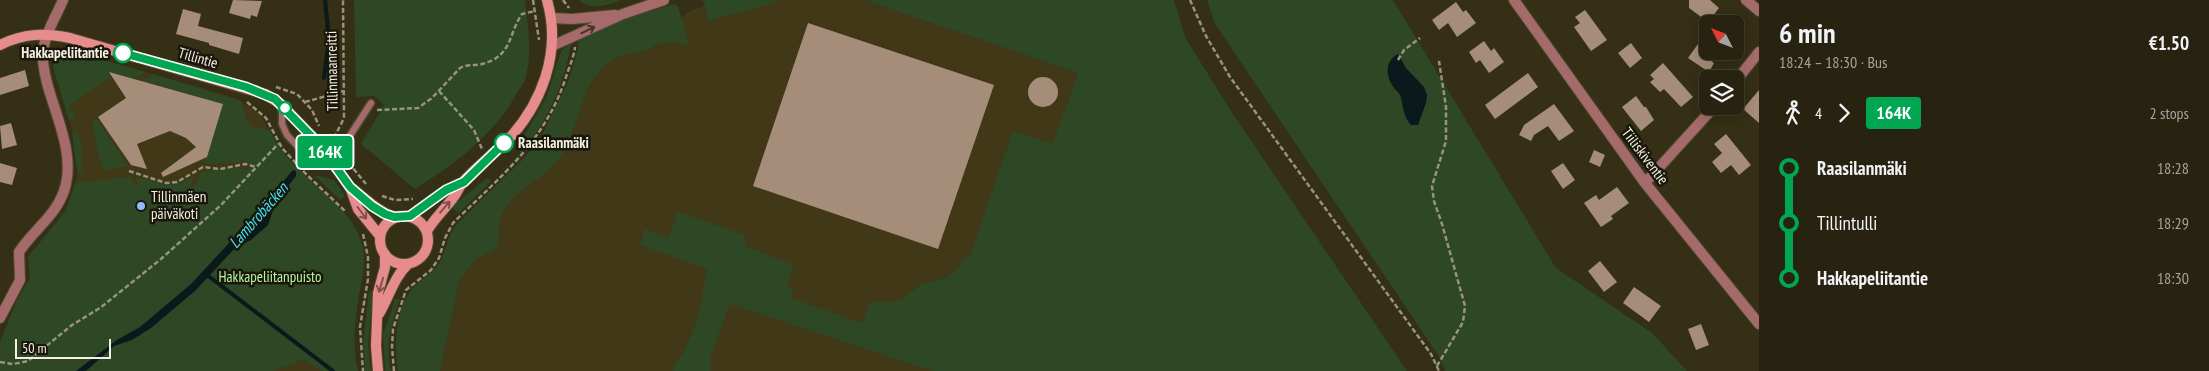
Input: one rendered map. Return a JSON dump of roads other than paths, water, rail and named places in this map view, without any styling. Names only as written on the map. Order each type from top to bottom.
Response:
[{"type":"street","points":[[0,318],[20,280],[19,252],[55,210],[64,191],[67,179],[68,158],[44,70],[42,52],[63,0]]},
{"type":"street","points":[[427,231],[464,182],[506,141],[531,110],[543,85],[552,46],[552,18],[547,0]]},
{"type":"street","points":[[552,46],[623,14],[664,0]]},
{"type":"street","name":"Tiiliskiventie","points":[[1514,0],[1645,183],[1759,324]]},
{"type":"street","points":[[1746,0],[1759,11]]},
{"type":"street","points":[[552,18],[572,19],[623,14]]},
{"type":"street","name":"Tillintie","points":[[0,45],[22,36],[48,34],[70,38],[265,94],[282,105],[332,161],[350,187],[372,206],[394,217]]},
{"type":"street","points":[[1744,71],[1759,52]]},
{"type":"street","points":[[1645,183],[1707,115]]},
{"type":"street","points":[[410,216],[446,190],[464,182]]},
{"type":"street","name":"Tillintie","points":[[350,187],[358,209],[380,236]]},
{"type":"street","points":[[379,315],[391,294],[398,275],[408,264],[424,254],[428,243],[427,231],[420,221],[410,216],[394,217],[385,225],[380,236],[382,248],[385,254],[395,262],[408,264]]},
{"type":"street","points":[[378,371],[376,346],[379,315],[378,293],[385,267],[385,254]]},
{"type":"lane","points":[[282,105],[282,124],[287,135],[313,163],[323,165],[332,161],[371,103]]},
{"type":"water","points":[[1398,54],[1406,68],[1424,87],[1427,95],[1418,125],[1411,125],[1408,121],[1400,95],[1388,76],[1389,64]]},
{"type":"water","points":[[293,170],[296,171],[296,176],[276,201],[268,225],[251,240],[235,248],[196,290],[151,328],[132,340],[114,346],[86,371],[76,371],[117,340],[140,327],[191,284],[256,214]]},
{"type":"waterway","name":"Lambrobäcken","points":[[324,78],[329,40],[325,0]]},
{"type":"waterway","points":[[207,275],[333,371]]},
{"type":"place","name":"Hakkapeliitantie","points":[[123,53]]},
{"type":"place","name":"Raasilanmäki","points":[[504,143]]},
{"type":"place","name":"Tillinmäen päiväkoti","points":[[141,206]]},
{"type":"park label","name":"Hakkapeliitanpuisto","points":[[270,277]]}]
